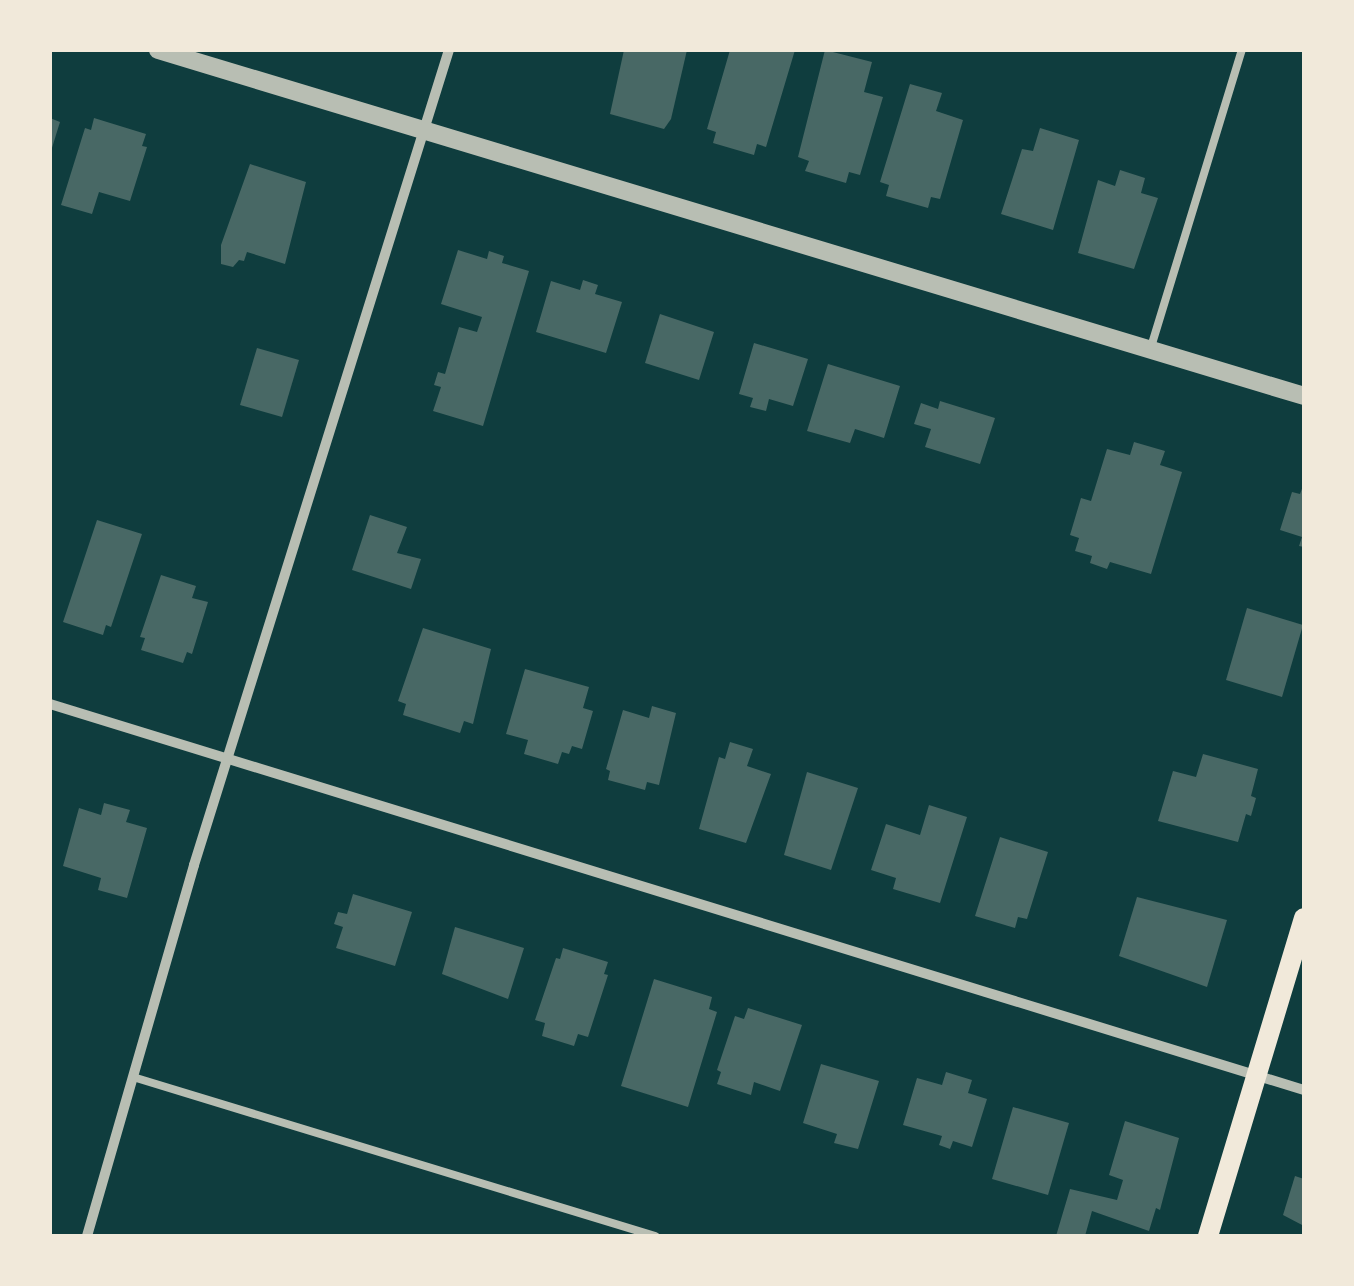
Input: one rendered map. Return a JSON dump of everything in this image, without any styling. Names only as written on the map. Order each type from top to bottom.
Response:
[{"type":"main road","points":[[1208,1236],[1304,918]]},
{"type":"street","points":[[158,50],[1304,396]]},
{"type":"street","points":[[87,1236],[228,756],[449,50]]},
{"type":"street","points":[[50,704],[1304,1090]]},
{"type":"lane","points":[[1150,349],[1242,50]]},
{"type":"lane","points":[[133,1077],[655,1236]]},
{"type":"building","points":[[624,50],[687,50],[671,119],[664,129],[610,114]]},
{"type":"building","points":[[730,50],[795,50],[766,147],[757,144],[754,155],[713,143],[716,132],[707,129]]},
{"type":"building","points":[[825,50],[872,62],[864,92],[883,97],[860,175],[849,172],[846,183],[805,171],[809,161],[798,157]]},
{"type":"building","points":[[910,84],[942,93],[936,111],[963,120],[940,199],[931,197],[928,208],[886,196],[889,185],[880,182]]},
{"type":"building","points":[[50,118],[60,122],[51,151],[50,150]]},
{"type":"building","points":[[94,118],[146,134],[142,146],[147,147],[130,201],[99,192],[92,214],[61,205],[85,128],[91,130]]},
{"type":"building","points":[[1040,128],[1079,140],[1053,230],[1001,214],[1022,149],[1033,151]]},
{"type":"building","points":[[250,164],[306,182],[285,264],[247,252],[244,261],[239,260],[233,267],[221,264],[221,245]]},
{"type":"building","points":[[1120,170],[1145,178],[1141,193],[1158,198],[1134,269],[1078,253],[1098,180],[1115,186]]},
{"type":"building","points":[[458,250],[487,259],[489,251],[504,256],[502,263],[529,271],[483,426],[433,411],[441,387],[434,385],[438,372],[445,374],[459,327],[477,332],[482,317],[441,304]]},
{"type":"building","points":[[583,280],[598,285],[595,294],[622,302],[606,353],[536,332],[551,281],[580,290]]},
{"type":"building","points":[[660,314],[714,332],[699,380],[645,363]]},
{"type":"building","points":[[754,343],[808,359],[793,406],[769,399],[766,411],[750,407],[753,398],[739,394]]},
{"type":"building","points":[[257,348],[299,360],[282,417],[240,405]]},
{"type":"building","points":[[828,364],[900,386],[884,438],[855,429],[850,443],[807,431]]},
{"type":"building","points":[[940,401],[995,418],[980,464],[925,447],[931,429],[914,424],[921,403],[938,409]]},
{"type":"building","points":[[1134,442],[1165,451],[1160,465],[1182,472],[1151,574],[1110,562],[1107,569],[1090,563],[1092,556],[1075,551],[1079,538],[1070,535],[1081,498],[1091,501],[1107,449],[1130,455]]},
{"type":"building","points":[[1303,486],[1304,547],[1299,546],[1302,537],[1280,530],[1292,492],[1300,494]]},
{"type":"building","points":[[370,515],[407,527],[397,553],[421,559],[411,589],[352,570]]},
{"type":"building","points":[[97,520],[142,534],[111,627],[106,625],[103,635],[63,622]]},
{"type":"building","points":[[161,575],[196,586],[192,598],[208,602],[192,654],[187,652],[183,663],[141,650],[145,638],[140,637]]},
{"type":"building","points":[[1247,608],[1303,625],[1282,697],[1226,680]]},
{"type":"building","points":[[423,628],[491,649],[473,724],[464,721],[460,733],[403,715],[406,704],[398,701]]},
{"type":"building","points":[[525,669],[589,687],[583,708],[593,711],[582,749],[572,746],[569,754],[562,752],[558,764],[524,754],[528,740],[506,734]]},
{"type":"building","points":[[652,706],[676,713],[659,785],[647,782],[645,790],[608,780],[610,771],[606,769],[623,710],[649,718]]},
{"type":"building","points":[[730,742],[753,749],[747,766],[771,774],[746,843],[699,829],[719,757],[725,759]]},
{"type":"building","points":[[1203,754],[1258,769],[1251,796],[1256,798],[1251,816],[1246,814],[1238,842],[1158,821],[1173,771],[1196,777]]},
{"type":"building","points":[[807,772],[858,788],[831,870],[784,855]]},
{"type":"building","points":[[104,803],[130,810],[126,822],[147,828],[127,898],[98,890],[101,878],[63,866],[79,808],[101,815]]},
{"type":"building","points":[[929,805],[967,817],[940,903],[893,889],[896,878],[871,870],[886,824],[920,835]]},
{"type":"building","points":[[1000,837],[1048,852],[1027,919],[1018,917],[1015,928],[975,916]]},
{"type":"building","points":[[353,894],[412,912],[395,966],[336,948],[343,927],[334,924],[338,912],[347,914]]},
{"type":"building","points":[[1137,897],[1227,920],[1207,987],[1119,956]]},
{"type":"building","points":[[455,927],[524,948],[508,999],[442,974]]},
{"type":"building","points":[[563,948],[608,962],[604,974],[608,975],[588,1037],[578,1034],[574,1046],[542,1036],[545,1023],[535,1020]]},
{"type":"building","points":[[654,979],[712,997],[709,1009],[717,1012],[688,1107],[621,1086]]},
{"type":"building","points":[[748,1008],[802,1025],[780,1091],[754,1082],[751,1095],[717,1084],[721,1072],[717,1070],[735,1016],[744,1019]]},
{"type":"building","points":[[821,1064],[879,1081],[858,1149],[834,1143],[837,1134],[803,1123]]},
{"type":"building","points":[[946,1072],[972,1080],[968,1093],[987,1099],[972,1147],[953,1141],[950,1149],[939,1145],[942,1136],[903,1125],[917,1078],[942,1085]]},
{"type":"building","points":[[1013,1107],[1069,1123],[1048,1195],[992,1179]]},
{"type":"building","points":[[1125,1121],[1179,1138],[1160,1210],[1156,1208],[1149,1231],[1092,1211],[1085,1236],[1056,1236],[1070,1189],[1117,1200],[1123,1180],[1109,1175]]},
{"type":"building","points":[[1295,1176],[1304,1179],[1304,1226],[1283,1215]]}]
